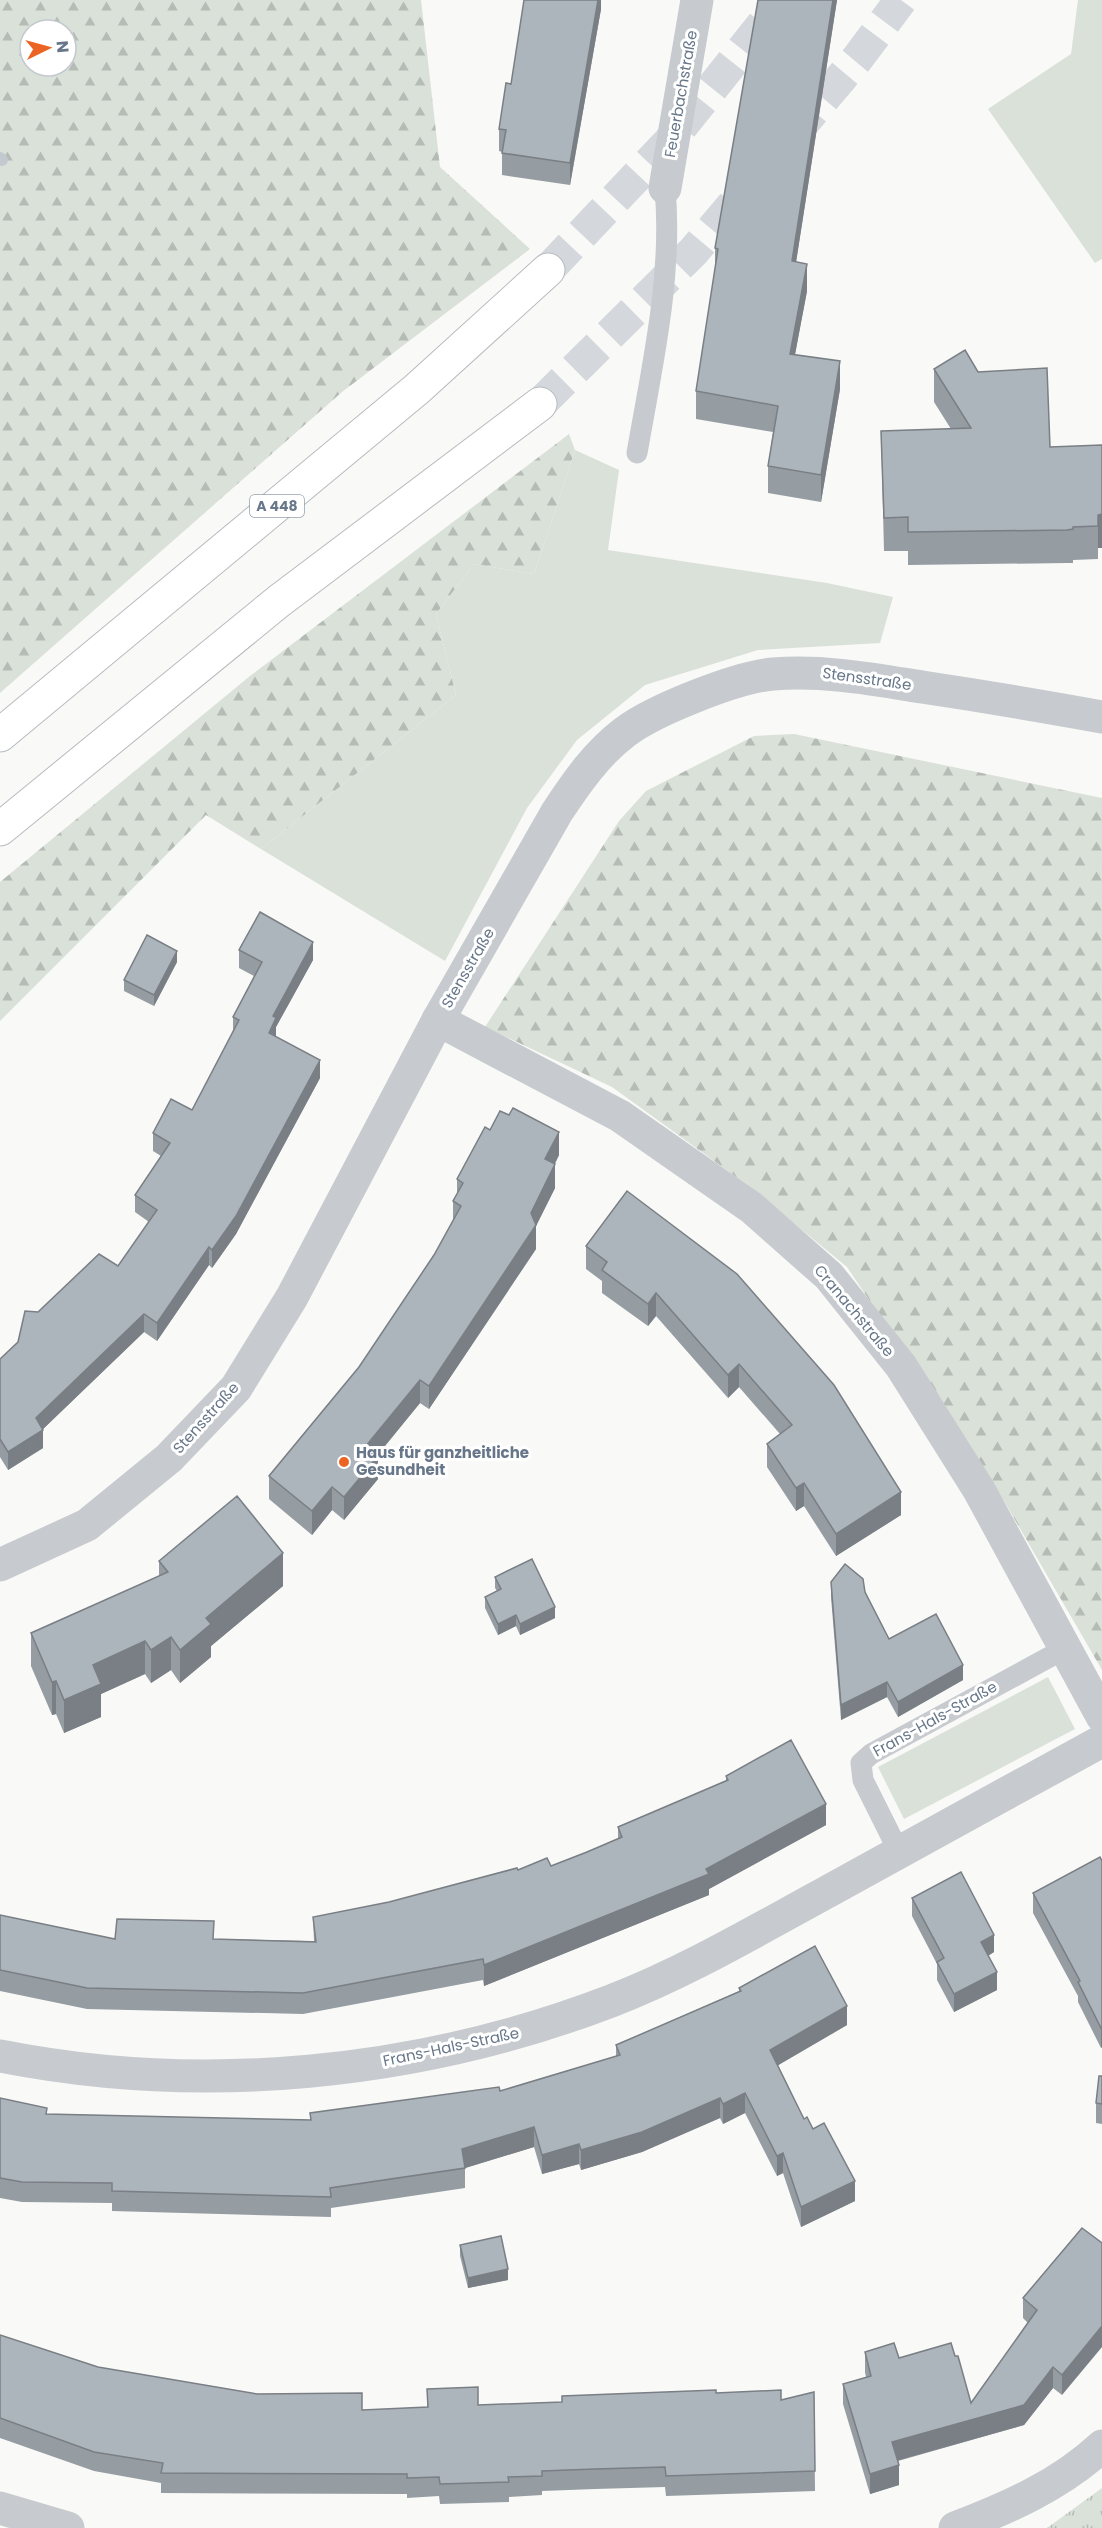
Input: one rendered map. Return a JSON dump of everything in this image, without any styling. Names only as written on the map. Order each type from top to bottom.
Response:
[{"type":"highway","name":"A 448","points":[[0,735],[417,389],[548,270]]},
{"type":"highway","points":[[0,829],[279,601],[540,404]]},
{"type":"street","name":"Feuerbachstraße","points":[[665,188],[697,0]]},
{"type":"street","name":"Stensstraße","points":[[0,1565],[87,1526],[169,1458],[236,1388],[292,1298],[438,1020],[577,782],[626,732],[660,713],[719,689],[770,675],[821,672],[1102,717]]},
{"type":"street","name":"Cranachstraße","points":[[438,1020],[620,1116],[752,1208],[829,1276],[907,1376],[979,1490],[1102,1716]]},
{"type":"street","name":"Frans-Hals-Straße","points":[[0,2056],[115,2073],[198,2076],[294,2072],[400,2060],[511,2036],[612,2001],[698,1962],[1102,1741]]},
{"type":"street","points":[[956,2528],[1039,2492],[1086,2461],[1102,2446]]},
{"type":"street","points":[[0,2508],[68,2528]]},
{"type":"lane","points":[[637,453],[657,332],[669,231],[665,188]]},
{"type":"lane","name":"Frans-Hals-Straße","points":[[899,1852],[863,1779],[861,1763],[871,1754],[1066,1648]]},
{"type":"green space","points":[[0,0],[421,0],[440,167],[530,249],[342,392],[0,693]]},
{"type":"green space","points":[[1078,0],[1102,0],[1102,259],[1095,263],[988,109],[1071,54]]},
{"type":"green space","points":[[569,434],[575,450],[534,574],[474,564],[436,614],[456,695],[261,849],[206,815],[0,1021],[0,882],[250,676]]},
{"type":"green space","points":[[575,450],[619,470],[608,550],[827,583],[893,597],[880,643],[758,650],[645,685],[577,740],[527,808],[445,961],[261,849],[456,695],[436,614],[474,564],[534,574]]},
{"type":"green space","points":[[794,734],[1102,798],[1102,1670],[1004,1501],[847,1267],[750,1187],[612,1087],[485,1027],[619,821],[646,791],[754,736]]},
{"type":"green space","points":[[1048,1677],[1075,1729],[904,1819],[878,1767]]},
{"type":"green space","points":[[1102,2488],[1102,2528],[1047,2528]]},
{"type":"building","points":[[524,0],[598,0],[570,163],[502,153],[506,130],[499,129],[506,83],[511,84]]},
{"type":"building","points":[[758,0],[833,0],[792,261],[807,264],[790,354],[840,361],[821,475],[768,466],[778,406],[696,391],[718,249],[715,248]]},
{"type":"building","points":[[965,350],[978,372],[1047,368],[1050,447],[1102,445],[1102,514],[1098,515],[1098,526],[1073,527],[1067,530],[908,532],[908,517],[884,518],[881,431],[971,428],[934,369]]},
{"type":"building","points":[[260,912],[313,942],[273,1016],[276,1018],[269,1033],[320,1060],[236,1216],[212,1250],[209,1247],[157,1323],[144,1314],[36,1418],[43,1430],[8,1452],[0,1439],[0,1359],[18,1342],[25,1311],[38,1312],[99,1254],[118,1266],[157,1210],[135,1195],[170,1143],[153,1133],[171,1099],[192,1110],[239,1020],[233,1017],[262,962],[239,950]]},
{"type":"building","points":[[147,935],[177,951],[154,995],[124,980]]},
{"type":"building","points":[[513,1108],[559,1132],[545,1159],[555,1164],[531,1213],[536,1225],[429,1386],[420,1380],[365,1447],[378,1456],[344,1497],[332,1487],[312,1511],[269,1476],[359,1367],[434,1255],[461,1206],[453,1201],[463,1183],[457,1179],[485,1127],[490,1130],[500,1111],[509,1115]]},
{"type":"building","points":[[627,1191],[737,1274],[834,1385],[901,1492],[836,1534],[804,1483],[796,1488],[767,1444],[792,1425],[739,1364],[728,1375],[656,1293],[648,1304],[602,1270],[607,1262],[586,1246]]},
{"type":"building","points":[[237,1496],[283,1553],[206,1618],[211,1624],[180,1650],[171,1637],[151,1650],[145,1641],[93,1665],[101,1684],[64,1700],[56,1681],[52,1682],[31,1633],[168,1572],[159,1561]]},
{"type":"building","points":[[532,1559],[555,1607],[520,1624],[516,1615],[498,1624],[485,1597],[501,1589],[495,1577]]},
{"type":"building","points":[[845,1564],[863,1579],[865,1592],[889,1639],[936,1614],[963,1665],[898,1702],[887,1682],[841,1705],[831,1582]]},
{"type":"building","points":[[791,1740],[826,1804],[706,1869],[709,1874],[484,1965],[483,1959],[303,1993],[87,1988],[0,1970],[0,1915],[115,1939],[117,1919],[214,1921],[213,1939],[316,1942],[313,1917],[389,1902],[517,1868],[518,1870],[547,1858],[551,1866],[622,1837],[618,1827],[728,1780],[726,1776]]},
{"type":"building","points":[[1100,1857],[1102,1861],[1101,2028],[1078,1982],[1080,1981],[1033,1893]]},
{"type":"building","points":[[961,1872],[994,1935],[981,1942],[997,1972],[954,1994],[937,1962],[944,1958],[912,1898]]},
{"type":"building","points":[[815,1946],[847,2006],[770,2050],[804,2119],[807,2117],[813,2129],[824,2123],[855,2181],[801,2207],[783,2153],[777,2156],[745,2093],[723,2104],[720,2098],[642,2132],[581,2150],[579,2144],[542,2155],[534,2127],[462,2149],[465,2168],[330,2188],[331,2197],[112,2191],[112,2183],[22,2182],[0,2178],[0,2098],[47,2108],[46,2114],[311,2120],[310,2113],[499,2087],[500,2091],[620,2055],[616,2045],[741,1991],[739,1988]]},
{"type":"building","points":[[1099,2076],[1102,2076],[1102,2104],[1096,2103]]},
{"type":"building","points":[[1082,2228],[1102,2243],[1102,2326],[1062,2375],[1053,2367],[1024,2405],[892,2442],[899,2465],[870,2474],[843,2384],[871,2376],[865,2352],[894,2343],[899,2358],[951,2343],[955,2356],[958,2356],[971,2403],[1037,2310],[1023,2298]]},
{"type":"building","points":[[501,2236],[508,2269],[468,2278],[460,2245]]},
{"type":"building","points":[[0,2335],[98,2367],[257,2394],[362,2393],[362,2410],[428,2407],[427,2389],[478,2387],[478,2405],[562,2402],[562,2396],[716,2390],[716,2393],[781,2390],[781,2400],[814,2392],[815,2471],[666,2476],[665,2467],[595,2469],[542,2471],[542,2476],[508,2477],[509,2482],[440,2484],[439,2477],[407,2478],[407,2474],[161,2473],[163,2463],[94,2452],[0,2418]]},
{"type":"tunnel","points":[[548,270],[669,142],[782,0]]},
{"type":"tunnel","points":[[792,136],[857,59],[901,0]]},
{"type":"tunnel","points":[[540,404],[693,252],[748,187]]},
{"type":"place","name":"Haus für ganzheitliche Gesundheit","points":[[344,1462]]}]
